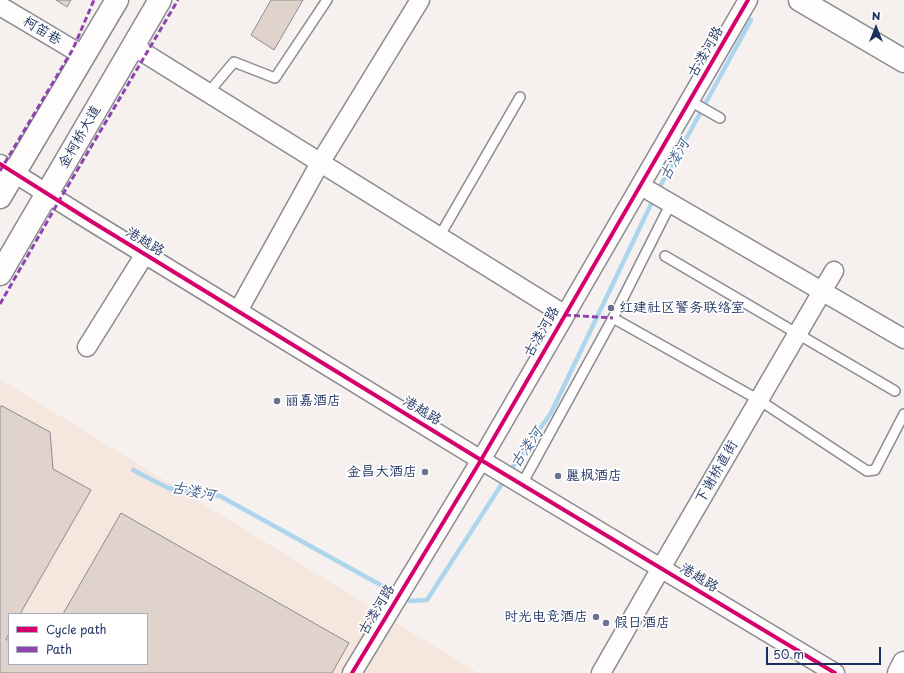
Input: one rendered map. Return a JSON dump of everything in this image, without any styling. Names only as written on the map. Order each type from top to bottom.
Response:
[{"type":"main road","points":[[0,197],[7,168],[84,56],[118,0]]},
{"type":"main road","name":"金柯桥大道","points":[[0,274],[160,0]]},
{"type":"main road","points":[[800,0],[904,61]]},
{"type":"main road","points":[[899,673],[904,663]]},
{"type":"street","points":[[238,311],[320,163],[420,0]]},
{"type":"street","name":"古溇河路","points":[[352,673],[481,460],[565,315],[656,194],[692,103],[748,0]]},
{"type":"street","name":"柯笛巷","points":[[0,6],[84,56]]},
{"type":"street","points":[[133,46],[565,315]]},
{"type":"street","name":"港越路","points":[[7,168],[481,460],[834,673]]},
{"type":"street","points":[[656,194],[904,339]]},
{"type":"street","points":[[87,347],[145,254]]},
{"type":"street","name":"下谢桥直街","points":[[601,673],[834,271]]},
{"type":"lane","points":[[0,6],[4,0]]},
{"type":"lane","points":[[208,93],[234,62],[275,78],[327,0]]},
{"type":"lane","points":[[439,237],[520,97]]},
{"type":"lane","points":[[692,103],[720,118]]},
{"type":"lane","points":[[513,479],[613,318],[656,194]]},
{"type":"lane","points":[[665,256],[895,391]]},
{"type":"lane","points":[[613,318],[759,400],[867,471],[874,470],[904,414]]},
{"type":"shaded area","points":[[0,379],[478,673],[0,673]]},
{"type":"building","points":[[56,0],[71,0],[67,7]]},
{"type":"building","points":[[271,0],[303,0],[274,50],[251,35]]},
{"type":"building","points":[[2,406],[50,432],[53,469],[91,490],[21,613],[8,613],[8,636],[6,639],[8,640],[8,665],[148,665],[148,613],[64,613],[121,513],[349,643],[332,673],[0,673],[0,407]]},
{"type":"waterway","name":"古溇河","points":[[657,192],[751,20]]},
{"type":"waterway","name":"古溇河","points":[[509,472],[551,413],[654,198]]},
{"type":"waterway","name":"古溇河","points":[[133,470],[168,488],[220,496],[395,593]]},
{"type":"waterway","name":"古溇河","points":[[402,597],[410,601],[427,600],[505,479]]},
{"type":"marked path","points":[[0,171],[73,49],[94,0]]},
{"type":"marked path","points":[[0,304],[178,0]]},
{"type":"marked path","points":[[565,315],[613,318]]},
{"type":"cycle path","points":[[352,673],[481,460],[748,0]]},
{"type":"cycle path","points":[[0,164],[481,460],[835,673]]},
{"type":"place","name":"红建社区警务联络室","points":[[611,308]]},
{"type":"place","name":"丽嘉酒店","points":[[277,401]]},
{"type":"place","name":"金昌大酒店","points":[[425,472]]},
{"type":"place","name":"麗枫酒店","points":[[558,476]]},
{"type":"place","name":"时光电竞酒店","points":[[596,617]]},
{"type":"place","name":"假日酒店","points":[[606,623]]}]
